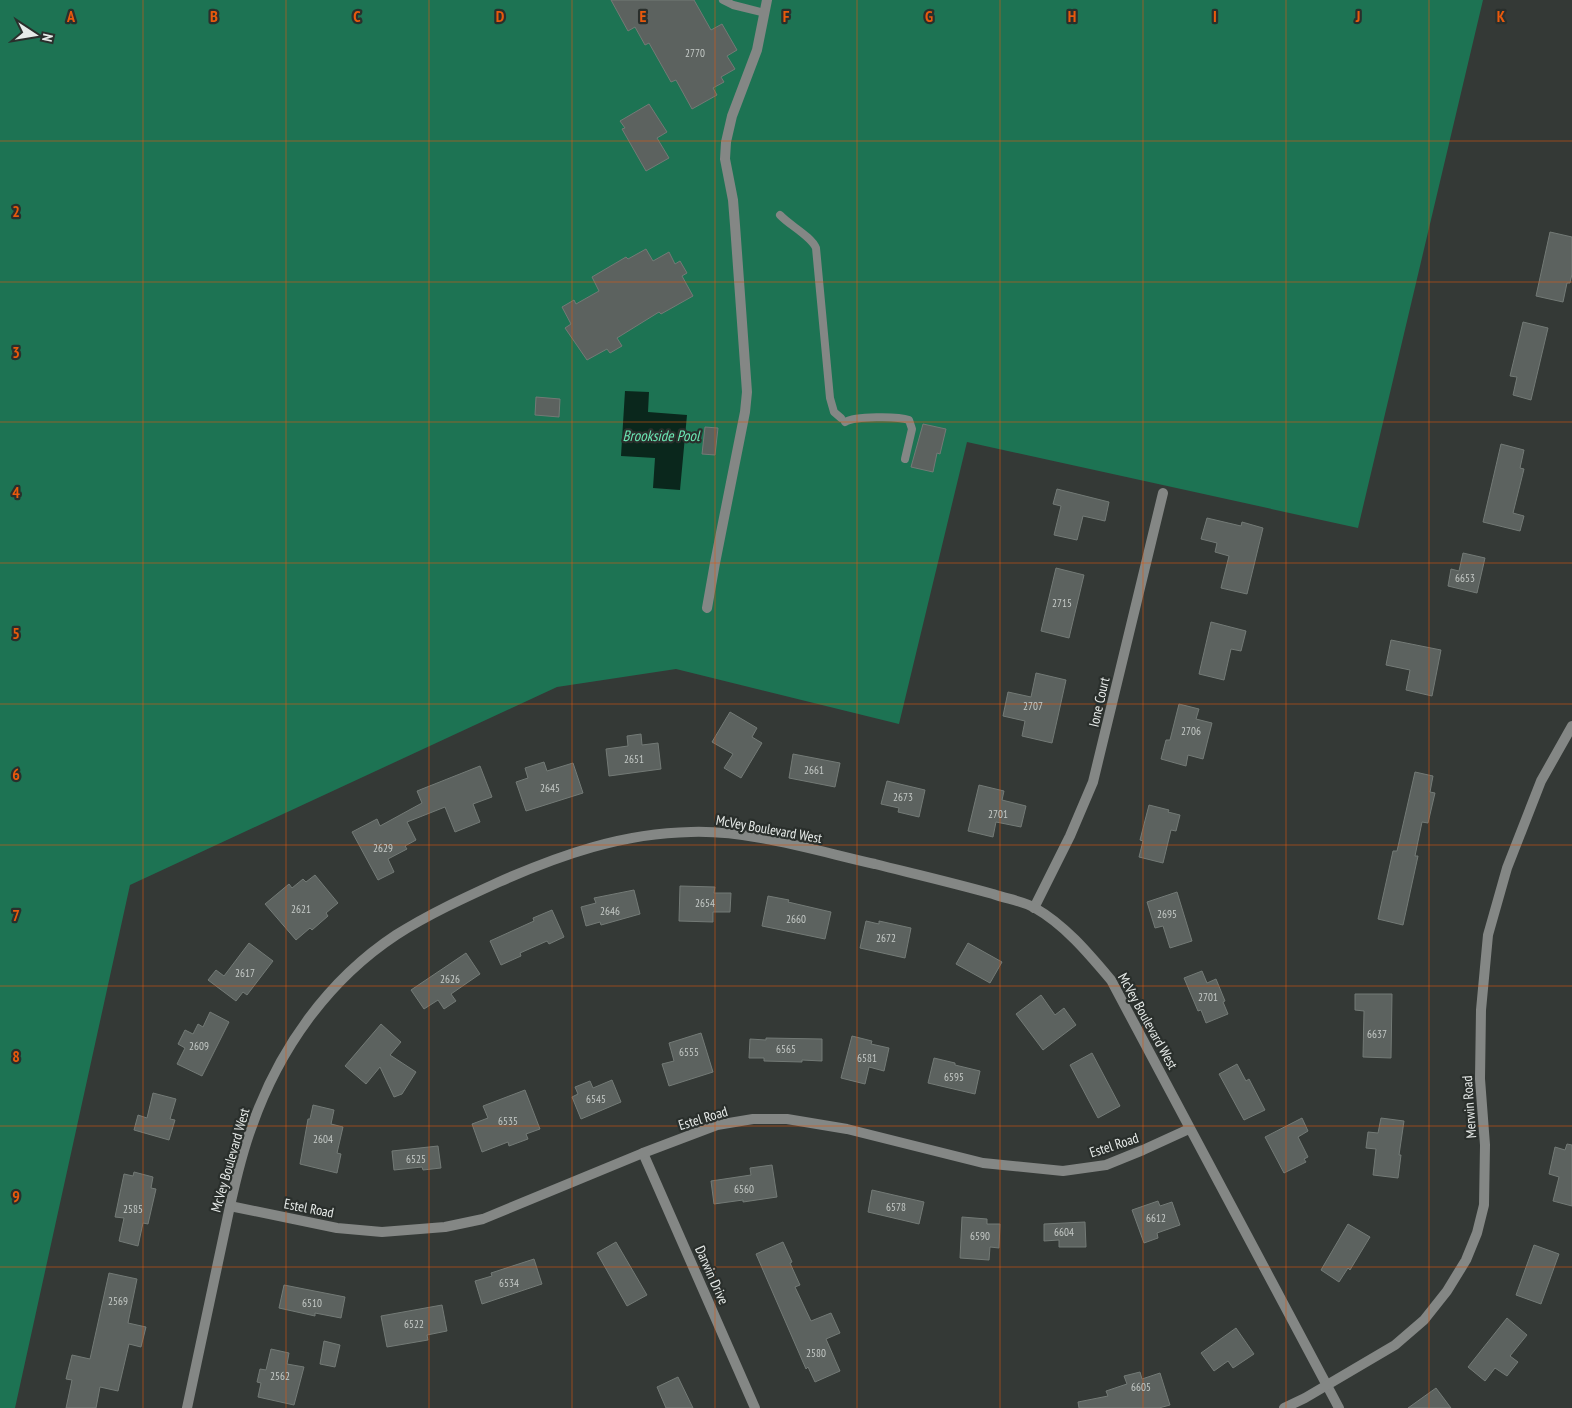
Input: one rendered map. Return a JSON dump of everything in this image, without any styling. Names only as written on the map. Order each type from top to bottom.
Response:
[{"type":"street","points":[[708,608],[715,562],[747,400],[736,224],[725,159],[726,147],[732,116],[757,50],[767,0]]},
{"type":"street","name":"Ione Court","points":[[1034,908],[1070,836],[1093,782],[1163,493]]},
{"type":"street","name":"Merwin Road","points":[[1284,1408],[1327,1386],[1395,1345],[1424,1320],[1448,1290],[1461,1268],[1477,1233],[1484,1205],[1485,1145],[1480,1079],[1481,1010],[1488,936],[1507,868],[1541,782],[1572,726]]},
{"type":"street","name":"McVey Boulevard West","points":[[187,1408],[230,1206],[252,1126],[272,1078],[294,1040],[314,1010],[336,984],[394,936],[440,909],[532,868],[566,854],[599,845],[647,834],[692,831],[732,834],[783,843],[960,884],[1034,908],[1057,924],[1090,955],[1111,980],[1339,1408]]},
{"type":"street","name":"Estel Road","points":[[230,1206],[346,1228],[382,1232],[445,1227],[483,1219],[643,1153],[717,1125],[753,1119],[787,1120],[847,1129],[983,1163],[1063,1171],[1106,1165],[1189,1128]]},
{"type":"street","name":"Darwin Drive","points":[[643,1153],[755,1408]]},
{"type":"lane","points":[[723,0],[733,5],[765,13]]},
{"type":"lane","points":[[780,214],[792,226],[810,239],[816,248],[830,398],[834,412],[843,420],[858,418],[900,418],[909,420],[912,429],[905,459]]},
{"type":"green space","points":[[0,0],[1483,0],[1358,528],[967,442],[899,724],[676,669],[557,687],[130,885],[15,1408],[0,1408]]},
{"type":"water","name":"Brookside Pool","points":[[625,391],[649,392],[648,412],[687,415],[680,490],[653,488],[655,458],[621,456]]},
{"type":"building","points":[[611,0],[694,0],[711,30],[722,24],[737,50],[727,56],[735,69],[721,77],[724,82],[713,88],[717,95],[692,109],[676,80],[671,82],[649,43],[645,45],[635,27],[628,31]]},
{"type":"building","points":[[649,104],[667,132],[657,138],[669,158],[646,171],[622,129],[625,128],[620,121]]},
{"type":"building","points":[[1550,232],[1572,237],[1572,274],[1570,283],[1567,283],[1563,302],[1536,296]]},
{"type":"building","points":[[646,249],[653,261],[669,252],[675,264],[680,261],[687,273],[682,276],[693,296],[661,314],[659,312],[617,338],[622,346],[610,353],[607,349],[587,360],[565,328],[571,324],[562,307],[574,300],[576,304],[599,291],[592,277],[626,257],[628,259]]},
{"type":"building","points":[[1523,322],[1548,328],[1531,400],[1513,395],[1517,377],[1510,376]]},
{"type":"building","points":[[536,397],[560,399],[559,417],[535,415]]},
{"type":"building","points":[[923,424],[946,429],[940,454],[937,453],[933,472],[911,467]]},
{"type":"building","points":[[705,427],[718,428],[715,455],[702,454]]},
{"type":"building","points":[[1501,444],[1524,450],[1520,468],[1524,469],[1513,513],[1524,516],[1520,531],[1483,522]]},
{"type":"building","points":[[1057,489],[1109,502],[1105,521],[1083,516],[1077,540],[1054,535],[1061,506],[1053,504]]},
{"type":"building","points":[[1207,518],[1241,526],[1242,522],[1263,528],[1247,594],[1221,588],[1229,556],[1215,552],[1217,543],[1201,539]]},
{"type":"building","points":[[1463,553],[1485,558],[1477,593],[1448,586],[1451,569],[1459,571]]},
{"type":"building","points":[[1056,568],[1084,575],[1069,638],[1041,631]]},
{"type":"building","points":[[1211,622],[1246,631],[1241,651],[1231,649],[1224,680],[1199,674]]},
{"type":"building","points":[[1391,640],[1441,650],[1432,696],[1406,690],[1410,670],[1386,665]]},
{"type":"building","points":[[1036,673],[1066,680],[1052,743],[1022,736],[1025,721],[1003,716],[1008,692],[1031,697]]},
{"type":"building","points":[[1179,704],[1199,709],[1196,719],[1212,723],[1203,759],[1188,755],[1186,766],[1161,759],[1166,740],[1170,740]]},
{"type":"building","points":[[730,712],[757,728],[752,737],[762,743],[741,778],[724,768],[733,754],[712,742]]},
{"type":"building","points":[[641,734],[642,745],[658,743],[661,769],[609,776],[606,749],[628,746],[627,736]]},
{"type":"building","points":[[793,754],[840,763],[835,787],[789,778]]},
{"type":"building","points":[[544,762],[547,771],[573,763],[583,793],[526,811],[516,782],[528,778],[525,768]]},
{"type":"building","points":[[480,766],[492,797],[473,804],[480,822],[455,832],[445,807],[407,822],[416,840],[405,846],[407,849],[388,859],[394,872],[378,880],[352,832],[377,819],[380,826],[422,803],[417,791]]},
{"type":"building","points":[[1415,772],[1433,776],[1430,792],[1435,793],[1428,823],[1422,822],[1415,856],[1418,856],[1403,925],[1378,919],[1393,851],[1397,851]]},
{"type":"building","points":[[887,781],[925,790],[919,817],[898,812],[899,808],[881,804]]},
{"type":"building","points":[[979,785],[1004,791],[1002,800],[1026,806],[1021,827],[996,822],[993,837],[968,831]]},
{"type":"building","points":[[1149,805],[1180,815],[1176,831],[1171,830],[1163,863],[1139,857],[1143,841],[1140,840]]},
{"type":"building","points":[[315,875],[338,903],[326,913],[328,916],[312,930],[310,928],[296,940],[265,904],[289,884],[292,888],[303,879],[306,882]]},
{"type":"building","points":[[680,886],[715,887],[714,893],[731,893],[730,912],[713,912],[713,922],[679,921]]},
{"type":"building","points":[[634,890],[640,914],[601,925],[600,922],[586,926],[581,907],[596,903],[594,898]]},
{"type":"building","points":[[1177,892],[1192,941],[1170,948],[1163,926],[1155,928],[1147,902]]},
{"type":"building","points":[[768,896],[831,912],[825,939],[762,926]]},
{"type":"building","points":[[552,910],[564,937],[549,944],[547,941],[520,953],[521,956],[501,965],[490,941],[534,921],[533,918]]},
{"type":"building","points":[[866,921],[879,924],[879,921],[911,928],[905,958],[860,948]]},
{"type":"building","points":[[249,943],[273,961],[247,995],[243,992],[236,1001],[208,980],[216,970],[224,976]]},
{"type":"building","points":[[968,943],[1002,962],[990,983],[956,964]]},
{"type":"building","points":[[466,953],[480,974],[451,994],[456,1001],[444,1009],[438,1000],[424,1009],[411,990]]},
{"type":"building","points":[[1202,971],[1207,983],[1216,979],[1228,1014],[1206,1023],[1201,1010],[1198,1011],[1184,978]]},
{"type":"building","points":[[1355,994],[1392,994],[1391,1058],[1363,1057],[1364,1011],[1355,1010]]},
{"type":"building","points":[[1041,995],[1055,1015],[1064,1008],[1076,1025],[1043,1050],[1016,1014]]},
{"type":"building","points":[[210,1012],[229,1022],[202,1076],[177,1064],[185,1048],[178,1044],[185,1030],[193,1034],[198,1024],[203,1027]]},
{"type":"building","points":[[381,1024],[401,1042],[390,1055],[416,1072],[402,1094],[394,1097],[380,1067],[366,1084],[345,1066]]},
{"type":"building","points":[[701,1033],[713,1072],[669,1086],[662,1064],[674,1061],[669,1043]]},
{"type":"building","points":[[852,1036],[872,1041],[871,1044],[889,1048],[884,1071],[869,1067],[865,1084],[841,1078]]},
{"type":"building","points":[[766,1038],[822,1039],[822,1061],[764,1061],[764,1058],[749,1058],[750,1039],[766,1040]]},
{"type":"building","points":[[1092,1053],[1120,1106],[1098,1118],[1070,1065]]},
{"type":"building","points":[[934,1058],[980,1071],[975,1094],[928,1083]]},
{"type":"building","points":[[1237,1064],[1246,1081],[1249,1079],[1265,1110],[1244,1120],[1219,1074]]},
{"type":"building","points":[[612,1080],[621,1102],[581,1119],[572,1097],[578,1094],[575,1087],[590,1081],[593,1088]]},
{"type":"building","points":[[525,1090],[540,1129],[526,1134],[528,1139],[509,1146],[508,1142],[482,1152],[472,1124],[488,1118],[483,1106]]},
{"type":"building","points":[[153,1093],[176,1099],[170,1119],[175,1120],[169,1140],[134,1130],[138,1115],[147,1118]]},
{"type":"building","points":[[313,1105],[334,1110],[331,1124],[343,1127],[337,1153],[341,1154],[337,1173],[300,1164],[308,1119],[310,1119]]},
{"type":"building","points":[[1302,1118],[1308,1131],[1298,1137],[1308,1157],[1304,1159],[1306,1162],[1284,1173],[1265,1137]]},
{"type":"building","points":[[1381,1118],[1404,1121],[1398,1178],[1373,1175],[1376,1149],[1366,1148],[1368,1132],[1378,1133]]},
{"type":"building","points":[[1567,1144],[1572,1145],[1572,1206],[1553,1201],[1559,1177],[1549,1174],[1555,1147],[1565,1150]]},
{"type":"building","points":[[438,1146],[441,1168],[423,1170],[422,1167],[394,1170],[392,1151]]},
{"type":"building","points":[[772,1165],[777,1197],[714,1204],[711,1181],[751,1175],[750,1168]]},
{"type":"building","points":[[134,1172],[153,1177],[151,1188],[156,1189],[148,1224],[143,1223],[138,1246],[119,1241],[124,1218],[115,1217],[124,1174],[133,1176]]},
{"type":"building","points":[[872,1190],[924,1202],[919,1224],[868,1212]]},
{"type":"building","points":[[1158,1201],[1160,1206],[1172,1202],[1180,1225],[1157,1233],[1158,1238],[1144,1243],[1132,1210]]},
{"type":"building","points":[[962,1217],[987,1219],[987,1224],[1000,1224],[999,1248],[990,1247],[989,1260],[960,1258]]},
{"type":"building","points":[[1085,1222],[1086,1247],[1059,1247],[1059,1240],[1044,1241],[1044,1224]]},
{"type":"building","points":[[1348,1224],[1370,1237],[1350,1270],[1348,1268],[1339,1282],[1321,1270]]},
{"type":"building","points":[[616,1242],[647,1295],[627,1306],[597,1253]]},
{"type":"building","points":[[783,1242],[800,1285],[795,1287],[811,1321],[831,1313],[840,1333],[826,1339],[840,1371],[815,1382],[808,1367],[806,1369],[756,1254]]},
{"type":"building","points":[[1534,1245],[1559,1254],[1541,1304],[1516,1295]]},
{"type":"building","points":[[534,1259],[542,1284],[482,1304],[475,1281],[492,1276],[491,1273]]},
{"type":"building","points":[[109,1273],[137,1279],[128,1323],[146,1327],[141,1347],[129,1344],[118,1391],[100,1387],[96,1408],[66,1408],[72,1380],[66,1379],[72,1355],[90,1359]]},
{"type":"building","points":[[284,1285],[345,1297],[341,1318],[315,1313],[315,1316],[279,1308]]},
{"type":"building","points":[[442,1305],[447,1331],[427,1335],[428,1340],[387,1347],[381,1316]]},
{"type":"building","points":[[1507,1318],[1527,1335],[1510,1356],[1518,1362],[1507,1376],[1495,1368],[1485,1381],[1468,1367]]},
{"type":"building","points":[[1236,1328],[1254,1354],[1233,1368],[1228,1361],[1214,1371],[1201,1353]]},
{"type":"building","points":[[324,1341],[340,1345],[335,1367],[320,1364]]},
{"type":"building","points":[[271,1349],[289,1353],[287,1364],[304,1367],[294,1405],[258,1397],[261,1383],[257,1382],[260,1369],[266,1370]]},
{"type":"building","points":[[1140,1372],[1142,1379],[1160,1373],[1170,1405],[1159,1408],[1079,1408],[1078,1402],[1108,1396],[1106,1391],[1127,1384],[1124,1376]]},
{"type":"building","points":[[678,1377],[693,1408],[666,1408],[657,1387]]},
{"type":"building","points":[[1436,1388],[1451,1408],[1408,1408]]}]
